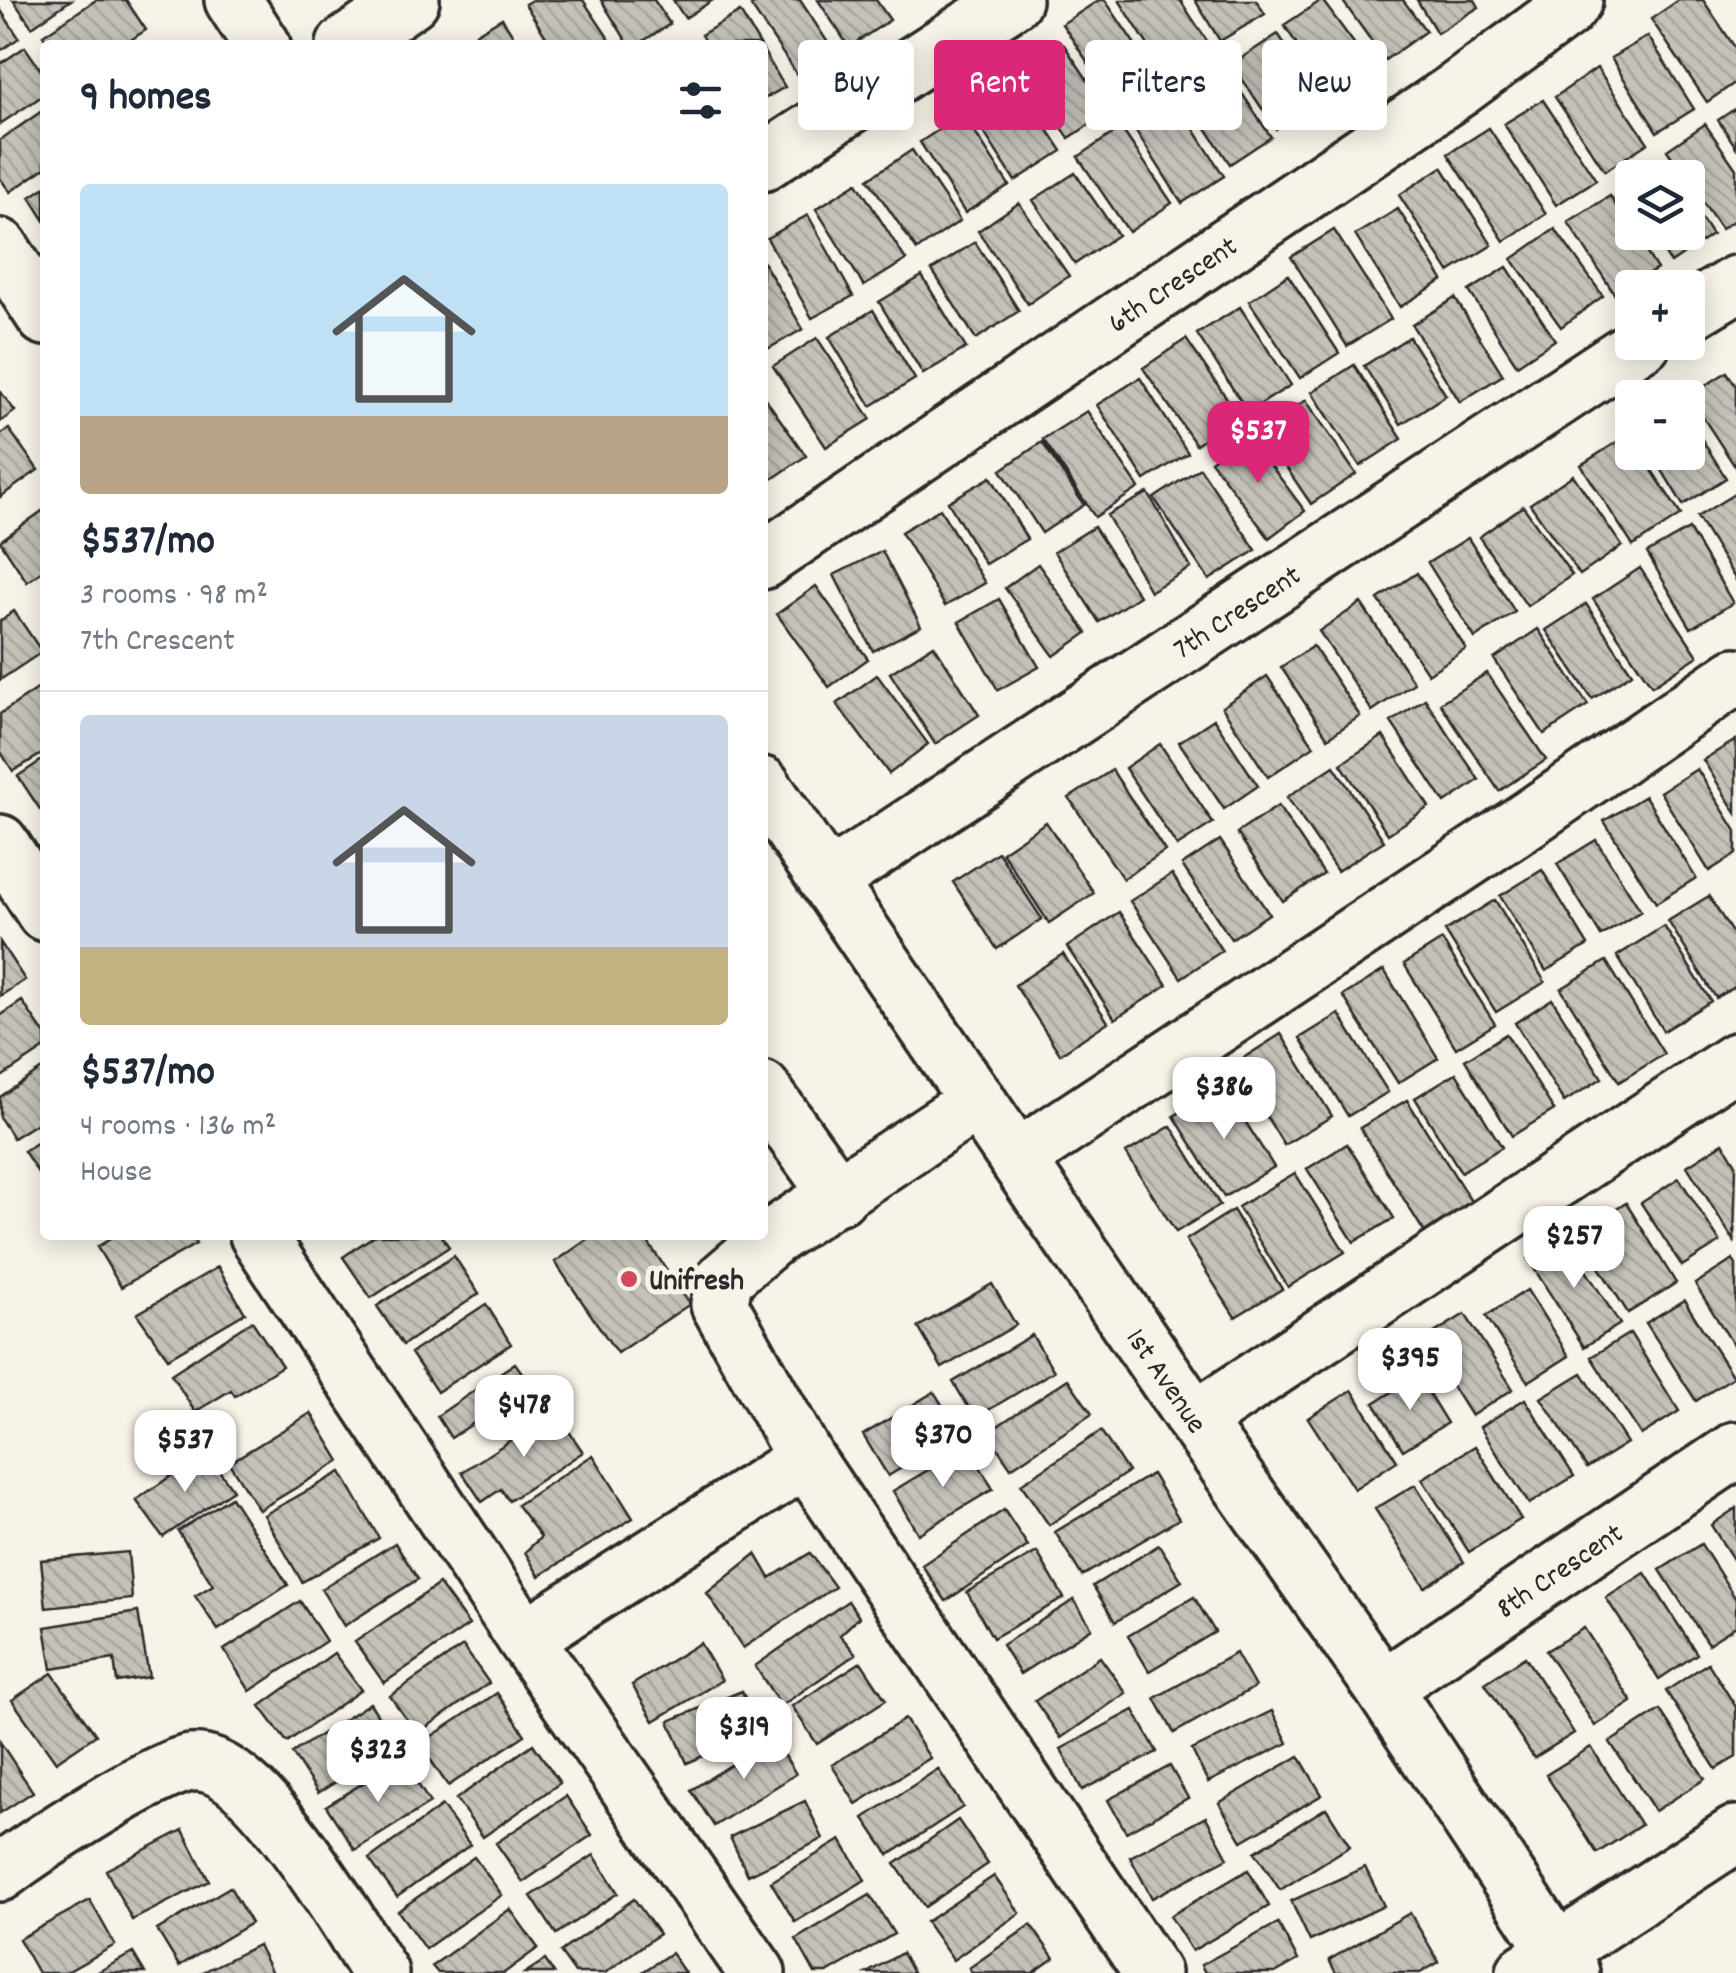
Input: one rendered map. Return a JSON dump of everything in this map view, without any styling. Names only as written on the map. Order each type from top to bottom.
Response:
[{"type":"street","points":[[233,0],[259,40]]},
{"type":"street","points":[[352,40],[411,0]]},
{"type":"street","points":[[768,159],[1013,0]]},
{"type":"street","name":"6th Crescent","points":[[768,557],[1460,88],[1566,10],[1574,0]]},
{"type":"street","points":[[0,247],[40,309]]},
{"type":"street","points":[[1705,303],[1736,284]]},
{"type":"street","name":"7th Crescent","points":[[829,880],[1617,360]]},
{"type":"street","points":[[1018,1158],[1530,818],[1736,676]]},
{"type":"street","name":"1st Avenue","points":[[768,802],[829,880],[1195,1420],[1383,1688],[1550,1966]]},
{"type":"street","points":[[0,842],[40,904]]},
{"type":"street","points":[[1195,1420],[1736,1061]]},
{"type":"street","points":[[768,1097],[839,1196]]},
{"type":"street","points":[[768,1229],[839,1196],[978,1101]]},
{"type":"street","points":[[261,1240],[525,1638],[757,1973]]},
{"type":"street","points":[[758,1240],[725,1278],[719,1304],[806,1459],[1152,1973]]},
{"type":"street","name":"8th Crescent","points":[[1383,1688],[1736,1450]]},
{"type":"street","points":[[525,1638],[806,1459]]},
{"type":"street","points":[[0,1872],[73,1824],[168,1770],[194,1762],[221,1768],[272,1811],[380,1973]]},
{"type":"street","points":[[1550,1966],[1736,1834]]},
{"type":"building","points":[[13,0],[71,0],[32,27]]},
{"type":"building","points":[[96,0],[126,0],[146,30],[131,40],[46,40],[43,35]]},
{"type":"building","points":[[532,0],[583,0],[610,40],[548,40],[525,4]]},
{"type":"building","points":[[601,0],[654,0],[670,24],[645,40],[626,40]]},
{"type":"building","points":[[673,0],[713,0],[685,18]]},
{"type":"building","points":[[760,0],[800,0],[826,40],[798,40],[798,76],[751,6]]},
{"type":"building","points":[[818,0],[876,0],[890,20],[860,40],[844,40]]},
{"type":"building","points":[[1105,0],[1132,40],[1085,40],[1085,58],[1062,24]]},
{"type":"building","points":[[1119,0],[1180,0],[1206,40],[1145,40]]},
{"type":"building","points":[[1195,0],[1256,0],[1265,14],[1219,40]]},
{"type":"building","points":[[1322,0],[1351,40],[1294,40],[1284,25]]},
{"type":"building","points":[[1342,0],[1403,0],[1426,31],[1387,59],[1387,40],[1371,40]]},
{"type":"building","points":[[1417,0],[1475,0],[1479,7],[1437,33]]},
{"type":"building","points":[[1679,0],[1703,0],[1736,49],[1736,82],[1707,102],[1651,19]]},
{"type":"building","points":[[0,9],[19,38],[0,51]]},
{"type":"building","points":[[740,12],[757,40],[704,40],[701,35]]},
{"type":"building","points":[[502,18],[516,40],[465,40]]},
{"type":"building","points":[[1648,36],[1694,109],[1657,132],[1611,58]]},
{"type":"building","points":[[1262,44],[1262,108],[1242,79],[1242,57]]},
{"type":"building","points":[[1065,46],[1085,76],[1085,128],[1069,138],[1064,130]]},
{"type":"building","points":[[25,47],[40,69],[40,97],[0,124],[0,64]]},
{"type":"building","points":[[768,59],[785,87],[768,97]]},
{"type":"building","points":[[1597,68],[1648,143],[1622,160],[1615,160],[1615,164],[1605,171],[1555,97]]},
{"type":"building","points":[[1242,94],[1262,124],[1262,130],[1271,137],[1230,164],[1207,130],[1242,130]]},
{"type":"building","points":[[1543,100],[1596,180],[1556,205],[1504,124]]},
{"type":"building","points":[[1736,108],[1736,147],[1718,120]]},
{"type":"building","points":[[40,112],[40,171],[10,192],[0,178],[0,140]]},
{"type":"building","points":[[1705,124],[1736,169],[1736,219],[1721,229],[1705,206],[1705,160],[1674,160],[1667,150]]},
{"type":"building","points":[[1489,128],[1546,214],[1504,241],[1448,154]]},
{"type":"building","points":[[938,130],[973,130],[1009,185],[965,213],[920,142]]},
{"type":"building","points":[[982,130],[1048,130],[1062,151],[1015,181]]},
{"type":"building","points":[[1122,130],[1172,203],[1129,232],[1078,157]]},
{"type":"building","points":[[1135,130],[1195,130],[1224,176],[1182,203]]},
{"type":"building","points":[[912,150],[960,221],[917,250],[868,179]]},
{"type":"building","points":[[1442,167],[1492,245],[1449,272],[1399,195]]},
{"type":"building","points":[[1075,173],[1118,235],[1075,264],[1033,200]]},
{"type":"building","points":[[857,183],[906,260],[864,286],[816,209]]},
{"type":"building","points":[[40,190],[40,213],[30,197]]},
{"type":"building","points":[[1610,196],[1615,204],[1615,250],[1645,250],[1657,269],[1615,270],[1615,295],[1568,222]]},
{"type":"building","points":[[1019,203],[1069,276],[1028,304],[978,231]]},
{"type":"building","points":[[1398,209],[1443,280],[1400,307],[1355,235]]},
{"type":"building","points":[[808,215],[853,296],[812,318],[768,237]]},
{"type":"building","points":[[1555,229],[1603,296],[1561,327],[1512,259]]},
{"type":"building","points":[[1334,230],[1391,319],[1347,346],[1291,257]]},
{"type":"building","points":[[975,242],[1019,311],[976,339],[932,270]]},
{"type":"building","points":[[1662,250],[1690,250],[1671,263]]},
{"type":"building","points":[[1507,267],[1555,340],[1517,365],[1469,291]]},
{"type":"building","points":[[768,270],[803,329],[768,349]]},
{"type":"building","points":[[1288,275],[1339,353],[1300,378],[1249,301]]},
{"type":"building","points":[[922,276],[966,348],[923,374],[879,302]]},
{"type":"building","points":[[1455,298],[1503,375],[1460,402],[1412,325]]},
{"type":"building","points":[[1240,307],[1291,385],[1248,412],[1197,334]]},
{"type":"building","points":[[873,310],[915,379],[871,406],[829,337]]},
{"type":"building","points":[[1409,337],[1446,395],[1401,424],[1364,366]]},
{"type":"building","points":[[817,338],[871,419],[826,447],[773,366]]},
{"type":"building","points":[[1186,339],[1239,416],[1196,445],[1143,368]]},
{"type":"building","points":[[1354,365],[1402,439],[1360,466],[1312,392]]},
{"type":"building","points":[[1727,372],[1736,386],[1736,468],[1705,421],[1705,386]]},
{"type":"building","points":[[1140,378],[1188,453],[1145,480],[1097,405]]},
{"type":"building","points":[[0,391],[15,411],[0,422]]},
{"type":"building","points":[[1306,400],[1356,474],[1311,504],[1261,430]]},
{"type":"building","points":[[768,402],[806,456],[768,482]]},
{"type":"building","points":[[1087,411],[1139,488],[1095,517],[1043,439]]},
{"type":"building","points":[[9,429],[38,470],[0,497],[0,435]]},
{"type":"building","points":[[1247,434],[1305,511],[1269,538],[1211,461]]},
{"type":"building","points":[[1042,442],[1084,505],[1042,533],[1001,470]]},
{"type":"building","points":[[1615,443],[1615,470],[1652,470],[1681,515],[1633,546],[1581,465]]},
{"type":"building","points":[[1705,444],[1726,478],[1683,505],[1662,470],[1705,470]]},
{"type":"building","points":[[1200,468],[1256,550],[1209,580],[1154,498]]},
{"type":"building","points":[[1573,475],[1622,546],[1580,575],[1530,504]]},
{"type":"building","points":[[991,477],[1027,539],[985,564],[948,502]]},
{"type":"building","points":[[1148,493],[1191,568],[1150,591],[1107,515]]},
{"type":"building","points":[[1736,493],[1736,580],[1697,517]]},
{"type":"building","points":[[1523,506],[1572,575],[1527,606],[1479,537]]},
{"type":"building","points":[[940,509],[985,583],[945,606],[901,532]]},
{"type":"building","points":[[40,513],[40,573],[27,582],[0,541]]},
{"type":"building","points":[[1094,527],[1139,596],[1099,622],[1054,552]]},
{"type":"building","points":[[1689,529],[1733,603],[1691,628],[1647,553]]},
{"type":"building","points":[[1468,538],[1515,612],[1475,638],[1428,563]]},
{"type":"building","points":[[882,551],[921,626],[873,651],[834,575]]},
{"type":"building","points":[[1038,564],[1087,633],[1054,656],[1005,588]]},
{"type":"building","points":[[1640,568],[1698,656],[1652,686],[1593,599]]},
{"type":"building","points":[[1417,573],[1466,649],[1428,674],[1378,599]]},
{"type":"building","points":[[816,586],[868,659],[829,687],[777,614]]},
{"type":"building","points":[[999,599],[1039,667],[998,690],[959,622]]},
{"type":"building","points":[[1361,603],[1414,683],[1372,711],[1319,631]]},
{"type":"building","points":[[1586,604],[1632,673],[1592,699],[1546,630]]},
{"type":"building","points":[[14,611],[40,653],[0,680],[0,621]]},
{"type":"building","points":[[1538,629],[1588,705],[1544,734],[1494,659]]},
{"type":"building","points":[[934,645],[979,715],[935,744],[890,673]]},
{"type":"building","points":[[1313,646],[1360,716],[1328,738],[1281,667]]},
{"type":"building","points":[[1487,673],[1546,760],[1499,791],[1440,703]]},
{"type":"building","points":[[877,675],[928,744],[889,774],[837,704]]},
{"type":"building","points":[[1267,676],[1314,746],[1268,777],[1222,707]]},
{"type":"building","points":[[40,687],[40,755],[13,771],[0,751],[0,714]]},
{"type":"building","points":[[1425,699],[1479,780],[1445,803],[1391,722]]},
{"type":"building","points":[[1214,719],[1258,786],[1224,809],[1179,742]]},
{"type":"building","points":[[1383,736],[1429,807],[1388,834],[1341,764]]},
{"type":"building","points":[[1736,740],[1736,813],[1703,760]]},
{"type":"building","points":[[1160,744],[1213,823],[1177,846],[1125,768]]},
{"type":"building","points":[[40,761],[40,809],[18,776]]},
{"type":"building","points":[[1334,766],[1384,841],[1337,871],[1287,797]]},
{"type":"building","points":[[1697,769],[1736,831],[1736,854],[1709,871],[1660,792]]},
{"type":"building","points":[[1112,770],[1165,851],[1123,879],[1069,798]]},
{"type":"building","points":[[1645,796],[1696,878],[1656,903],[1604,821]]},
{"type":"building","points":[[1278,806],[1324,874],[1283,901],[1237,833]]},
{"type":"building","points":[[1046,822],[1094,893],[1049,923],[1002,852]]},
{"type":"building","points":[[1220,840],[1269,914],[1231,939],[1182,865]]},
{"type":"building","points":[[1596,840],[1641,911],[1601,936],[1557,864]]},
{"type":"building","points":[[998,852],[1042,919],[997,949],[953,882]]},
{"type":"building","points":[[1542,870],[1588,945],[1546,971],[1500,896]]},
{"type":"building","points":[[1172,874],[1222,951],[1181,978],[1130,901]]},
{"type":"building","points":[[1709,896],[1736,939],[1736,986],[1716,998],[1668,921]]},
{"type":"building","points":[[1495,900],[1545,982],[1496,1012],[1445,931]]},
{"type":"building","points":[[1119,912],[1167,985],[1115,1019],[1067,947]]},
{"type":"building","points":[[1664,926],[1711,1001],[1663,1031],[1617,956]]},
{"type":"building","points":[[1442,940],[1495,1024],[1456,1048],[1404,964]]},
{"type":"building","points":[[0,942],[25,980],[0,996]]},
{"type":"building","points":[[1063,954],[1108,1022],[1060,1054],[1015,985]]},
{"type":"building","points":[[1606,961],[1664,1054],[1619,1082],[1561,989]]},
{"type":"building","points":[[1384,970],[1438,1058],[1398,1083],[1343,996]]},
{"type":"building","points":[[1552,999],[1602,1078],[1564,1102],[1515,1023]]},
{"type":"building","points":[[22,1001],[40,1028],[40,1051],[0,1078],[0,1016]]},
{"type":"building","points":[[1339,1014],[1388,1092],[1348,1116],[1300,1038]]},
{"type":"building","points":[[1281,1034],[1332,1116],[1284,1145],[1234,1064]]},
{"type":"building","points":[[1506,1034],[1554,1110],[1512,1136],[1465,1060]]},
{"type":"building","points":[[40,1070],[40,1121],[13,1138],[0,1118],[0,1097]]},
{"type":"building","points":[[1456,1073],[1502,1147],[1461,1172],[1415,1098]]},
{"type":"building","points":[[1223,1086],[1274,1167],[1224,1197],[1174,1116]]},
{"type":"building","points":[[1407,1100],[1474,1206],[1426,1235],[1360,1128]]},
{"type":"building","points":[[1171,1126],[1220,1205],[1176,1232],[1126,1153]]},
{"type":"building","points":[[40,1141],[40,1176],[24,1151]]},
{"type":"building","points":[[1723,1143],[1736,1164],[1734,1241],[1687,1166]]},
{"type":"building","points":[[1347,1144],[1394,1218],[1354,1242],[1307,1169]]},
{"type":"building","points":[[1295,1173],[1345,1252],[1288,1287],[1238,1207]]},
{"type":"building","points":[[1679,1178],[1720,1242],[1682,1266],[1641,1203]]},
{"type":"building","points":[[1626,1203],[1676,1283],[1628,1313],[1578,1234]]},
{"type":"building","points":[[1233,1210],[1282,1289],[1235,1317],[1186,1240]]},
{"type":"building","points":[[1564,1236],[1620,1324],[1584,1347],[1528,1259]]},
{"type":"building","points":[[109,1240],[194,1240],[196,1244],[121,1287],[97,1247]]},
{"type":"building","points":[[368,1240],[444,1240],[449,1247],[371,1298],[343,1257]]},
{"type":"building","points":[[587,1240],[646,1240],[690,1304],[617,1353],[555,1262]]},
{"type":"building","points":[[454,1256],[479,1294],[403,1345],[377,1306]]},
{"type":"building","points":[[1733,1260],[1736,1265],[1736,1349],[1695,1284]]},
{"type":"building","points":[[218,1267],[245,1313],[168,1358],[137,1314]]},
{"type":"building","points":[[992,1284],[1016,1325],[942,1368],[918,1327]]},
{"type":"building","points":[[1527,1290],[1569,1356],[1528,1382],[1486,1316]]},
{"type":"building","points":[[1684,1300],[1733,1377],[1696,1401],[1646,1323]]},
{"type":"building","points":[[486,1304],[511,1344],[437,1392],[411,1353]]},
{"type":"building","points":[[1465,1314],[1513,1389],[1471,1416],[1423,1340]]},
{"type":"building","points":[[252,1321],[282,1366],[235,1396],[231,1390],[195,1412],[171,1374]]},
{"type":"building","points":[[1630,1333],[1679,1411],[1641,1435],[1591,1357]]},
{"type":"building","points":[[1032,1335],[1054,1371],[975,1418],[953,1382]]},
{"type":"building","points":[[515,1363],[544,1404],[503,1432],[489,1413],[451,1438],[437,1416]]},
{"type":"building","points":[[1582,1373],[1627,1443],[1587,1468],[1541,1398]]},
{"type":"building","points":[[1418,1376],[1447,1423],[1403,1450],[1374,1403]]},
{"type":"building","points":[[1068,1379],[1092,1414],[1011,1468],[987,1433]]},
{"type":"building","points":[[1352,1390],[1397,1461],[1354,1489],[1308,1418]]},
{"type":"building","points":[[934,1392],[960,1433],[888,1476],[863,1435]]},
{"type":"building","points":[[1525,1399],[1574,1476],[1529,1504],[1480,1427]]},
{"type":"building","points":[[555,1411],[583,1452],[509,1501],[501,1489],[482,1502],[462,1472]]},
{"type":"building","points":[[311,1413],[340,1461],[259,1510],[229,1463]]},
{"type":"building","points":[[1101,1431],[1128,1472],[1049,1525],[1021,1484]]},
{"type":"building","points":[[968,1446],[993,1489],[918,1534],[893,1491]]},
{"type":"building","points":[[1475,1446],[1521,1519],[1469,1552],[1422,1479]]},
{"type":"building","points":[[206,1452],[233,1490],[163,1537],[136,1500]]},
{"type":"building","points":[[593,1455],[633,1518],[539,1576],[525,1552],[541,1537],[517,1505]]},
{"type":"building","points":[[341,1472],[379,1538],[302,1582],[264,1515]]},
{"type":"building","points":[[1152,1474],[1179,1519],[1082,1576],[1055,1532]]},
{"type":"building","points":[[1415,1485],[1464,1562],[1425,1587],[1375,1509]]},
{"type":"building","points":[[231,1497],[288,1585],[218,1630],[195,1596],[213,1585],[178,1531]]},
{"type":"building","points":[[1736,1508],[1736,1564],[1711,1525]]},
{"type":"building","points":[[1004,1510],[1028,1546],[946,1601],[922,1565]]},
{"type":"building","points":[[395,1543],[418,1579],[344,1626],[321,1589]]},
{"type":"building","points":[[1701,1544],[1736,1599],[1736,1626],[1708,1644],[1660,1570]]},
{"type":"building","points":[[1159,1545],[1182,1581],[1115,1622],[1093,1586]]},
{"type":"building","points":[[128,1552],[132,1599],[46,1608],[41,1560]]},
{"type":"building","points":[[1037,1552],[1064,1598],[993,1638],[967,1592]]},
{"type":"building","points":[[810,1553],[835,1587],[743,1648],[707,1593],[756,1554],[770,1578]]},
{"type":"building","points":[[1645,1573],[1697,1654],[1659,1679],[1606,1598]]},
{"type":"building","points":[[439,1584],[469,1625],[384,1683],[355,1642]]},
{"type":"building","points":[[1194,1597],[1215,1632],[1149,1671],[1128,1636]]},
{"type":"building","points":[[1074,1600],[1092,1628],[1020,1674],[1002,1645]]},
{"type":"building","points":[[300,1601],[326,1641],[250,1691],[224,1650]]},
{"type":"building","points":[[848,1601],[859,1617],[840,1635],[856,1654],[781,1706],[755,1666]]},
{"type":"building","points":[[138,1612],[149,1677],[117,1682],[114,1659],[52,1669],[45,1627]]},
{"type":"building","points":[[1584,1628],[1632,1702],[1595,1726],[1546,1651]]},
{"type":"building","points":[[700,1643],[722,1680],[654,1721],[632,1685]]},
{"type":"building","points":[[463,1646],[489,1683],[417,1734],[390,1696]]},
{"type":"building","points":[[334,1653],[361,1690],[287,1742],[260,1706]]},
{"type":"building","points":[[1236,1653],[1255,1687],[1174,1733],[1155,1698]]},
{"type":"building","points":[[1100,1657],[1126,1693],[1061,1738],[1035,1701]]},
{"type":"building","points":[[1525,1657],[1574,1733],[1534,1758],[1485,1683]]},
{"type":"building","points":[[861,1662],[886,1700],[817,1744],[792,1706]]},
{"type":"building","points":[[1708,1663],[1736,1707],[1736,1757],[1716,1769],[1666,1691]]},
{"type":"building","points":[[52,1673],[96,1735],[56,1762],[12,1700]]},
{"type":"building","points":[[742,1691],[759,1732],[687,1763],[669,1721]]},
{"type":"building","points":[[497,1693],[525,1735],[448,1786],[420,1744]]},
{"type":"building","points":[[370,1703],[396,1744],[318,1793],[292,1753]]},
{"type":"building","points":[[1134,1710],[1157,1752],[1082,1790],[1061,1749]]},
{"type":"building","points":[[1660,1710],[1705,1779],[1655,1811],[1610,1742]]},
{"type":"building","points":[[1272,1711],[1288,1743],[1208,1782],[1192,1750]]},
{"type":"building","points":[[905,1719],[930,1758],[856,1804],[832,1765]]},
{"type":"building","points":[[774,1738],[796,1774],[714,1826],[691,1790]]},
{"type":"building","points":[[0,1742],[33,1792],[0,1813]]},
{"type":"building","points":[[533,1744],[560,1783],[483,1837],[456,1799]]},
{"type":"building","points":[[1591,1747],[1641,1825],[1597,1853],[1546,1775]]},
{"type":"building","points":[[1299,1756],[1322,1795],[1242,1841],[1219,1803]]},
{"type":"building","points":[[402,1759],[430,1803],[355,1850],[326,1806]]},
{"type":"building","points":[[1170,1766],[1188,1798],[1126,1832],[1108,1800]]},
{"type":"building","points":[[938,1769],[963,1807],[889,1855],[864,1818]]},
{"type":"building","points":[[566,1796],[592,1835],[523,1882],[496,1843]]},
{"type":"building","points":[[805,1801],[823,1839],[748,1875],[730,1837]]},
{"type":"building","points":[[442,1806],[470,1845],[397,1897],[369,1859]]},
{"type":"building","points":[[1326,1808],[1350,1846],[1280,1890],[1255,1852]]},
{"type":"building","points":[[1206,1817],[1228,1858],[1152,1898],[1130,1857]]},
{"type":"building","points":[[958,1820],[988,1864],[925,1907],[895,1864]]},
{"type":"building","points":[[183,1830],[209,1881],[132,1920],[106,1870]]},
{"type":"building","points":[[841,1840],[865,1880],[795,1922],[771,1882]]},
{"type":"building","points":[[594,1855],[618,1893],[556,1934],[531,1896]]},
{"type":"building","points":[[474,1857],[502,1895],[425,1949],[398,1911]]},
{"type":"building","points":[[1365,1867],[1384,1906],[1310,1941],[1291,1901]]},
{"type":"building","points":[[1248,1870],[1269,1906],[1192,1951],[1170,1916]]},
{"type":"building","points":[[994,1876],[1020,1913],[953,1960],[926,1922]]},
{"type":"building","points":[[230,1887],[251,1923],[179,1966],[157,1930]]},
{"type":"building","points":[[870,1895],[894,1934],[827,1973],[815,1973],[796,1939]]},
{"type":"building","points":[[634,1899],[659,1934],[605,1973],[575,1973],[560,1952]]},
{"type":"building","points":[[90,1900],[115,1945],[65,1973],[38,1973],[19,1939]]},
{"type":"building","points":[[510,1909],[538,1948],[504,1973],[438,1973],[432,1966]]},
{"type":"building","points":[[1410,1913],[1439,1962],[1420,1973],[1336,1973],[1329,1960]]},
{"type":"building","points":[[1278,1923],[1298,1960],[1275,1973],[1205,1973],[1201,1965]]},
{"type":"building","points":[[1031,1925],[1054,1958],[1033,1973],[972,1973],[969,1968]]},
{"type":"building","points":[[258,1945],[272,1973],[201,1973]]},
{"type":"building","points":[[133,1953],[145,1973],[96,1973]]},
{"type":"building","points":[[671,1953],[685,1973],[641,1973]]},
{"type":"building","points":[[902,1953],[913,1973],[867,1973]]},
{"type":"building","points":[[545,1960],[554,1973],[525,1973]]},
{"type":"place","name":"Unifresh","points":[[629,1279]]}]
